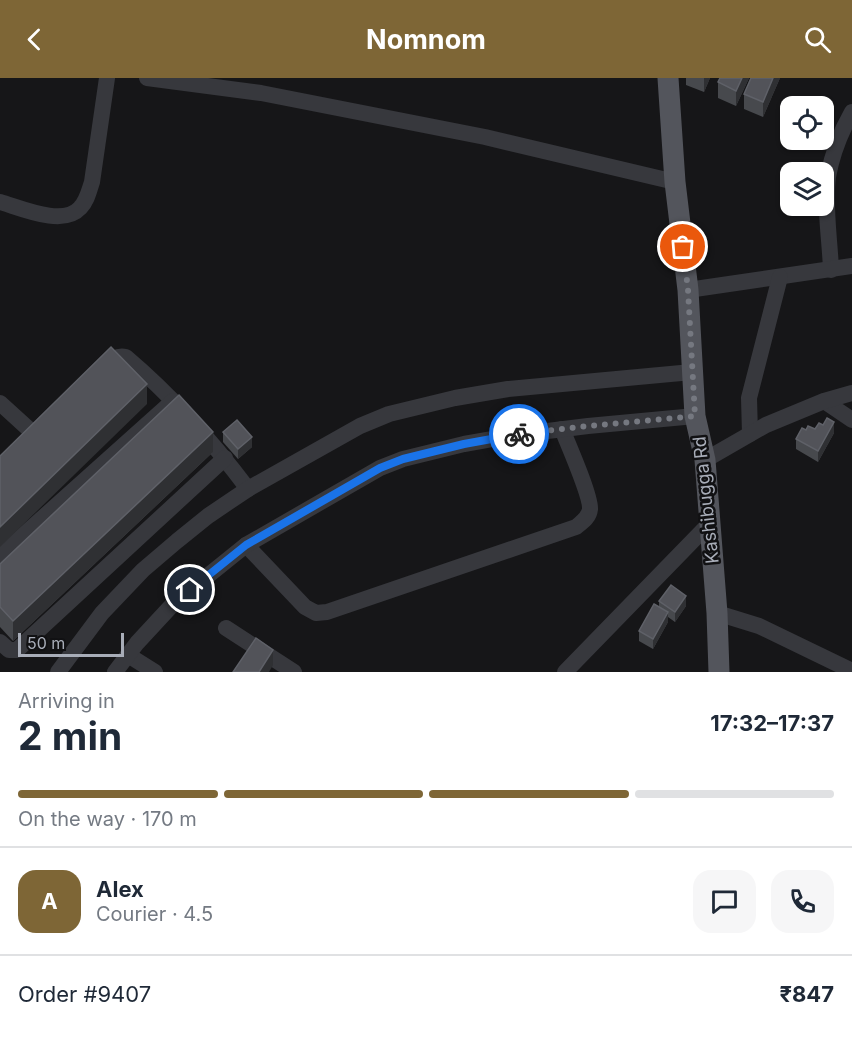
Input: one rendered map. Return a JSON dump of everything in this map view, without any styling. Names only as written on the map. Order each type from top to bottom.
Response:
[{"type":"main road","name":"Kashibugga Rd","points":[[668,78],[675,182],[688,290],[695,416],[705,460],[717,613],[719,672]]},
{"type":"street","points":[[0,202],[49,216],[62,217],[73,214],[80,208],[87,198],[92,182],[107,78]]},
{"type":"street","points":[[147,78],[261,93],[484,137],[675,182]]},
{"type":"street","points":[[261,93],[271,78]]},
{"type":"street","points":[[831,270],[828,178],[835,147],[852,112]]},
{"type":"street","points":[[688,290],[852,266]]},
{"type":"street","points":[[750,434],[749,398],[780,277]]},
{"type":"street","points":[[94,376],[115,357],[126,357],[173,400],[225,458],[248,489]]},
{"type":"street","points":[[58,672],[102,613],[143,570],[208,516],[248,489],[350,431],[389,414],[455,398],[508,389],[692,372]]},
{"type":"street","points":[[705,460],[766,425],[824,401],[852,393]]},
{"type":"street","points":[[0,556],[173,400]]},
{"type":"street","points":[[824,401],[852,420]]},
{"type":"street","points":[[0,403],[33,433]]},
{"type":"street","points":[[115,672],[137,643],[174,603],[246,545],[370,473],[403,459],[464,444],[515,435],[695,416]]},
{"type":"street","points":[[246,545],[306,607],[315,613],[327,612],[576,527],[586,519],[590,508],[587,493],[562,429]]},
{"type":"street","points":[[0,642],[9,650],[17,650],[225,458]]},
{"type":"street","points":[[565,672],[710,523]]},
{"type":"street","points":[[717,613],[759,626],[852,671]]},
{"type":"street","points":[[226,628],[294,672]]},
{"type":"street","points":[[128,655],[155,672]]},
{"type":"building","points":[[720,78],[742,78],[736,91],[718,82]]},
{"type":"building","points":[[751,78],[773,78],[763,102],[744,94]]},
{"type":"building","points":[[111,347],[147,384],[0,527],[0,456]]},
{"type":"building","points":[[179,395],[213,432],[13,621],[0,607],[0,564]]},
{"type":"building","points":[[827,418],[834,422],[818,451],[796,439],[802,428],[806,430],[808,426],[815,429],[819,423],[823,425]]},
{"type":"building","points":[[237,420],[252,437],[238,449],[223,432]]},
{"type":"building","points":[[671,585],[686,596],[675,612],[659,601]]},
{"type":"building","points":[[654,604],[668,612],[653,639],[639,631]]},
{"type":"building","points":[[256,638],[273,650],[259,672],[233,672]]},
{"type":"way so far","points":[[519,434],[695,416],[688,290],[683,247]]},
{"type":"route","points":[[190,590],[246,545],[380,468],[403,459],[464,444],[519,434]]}]
